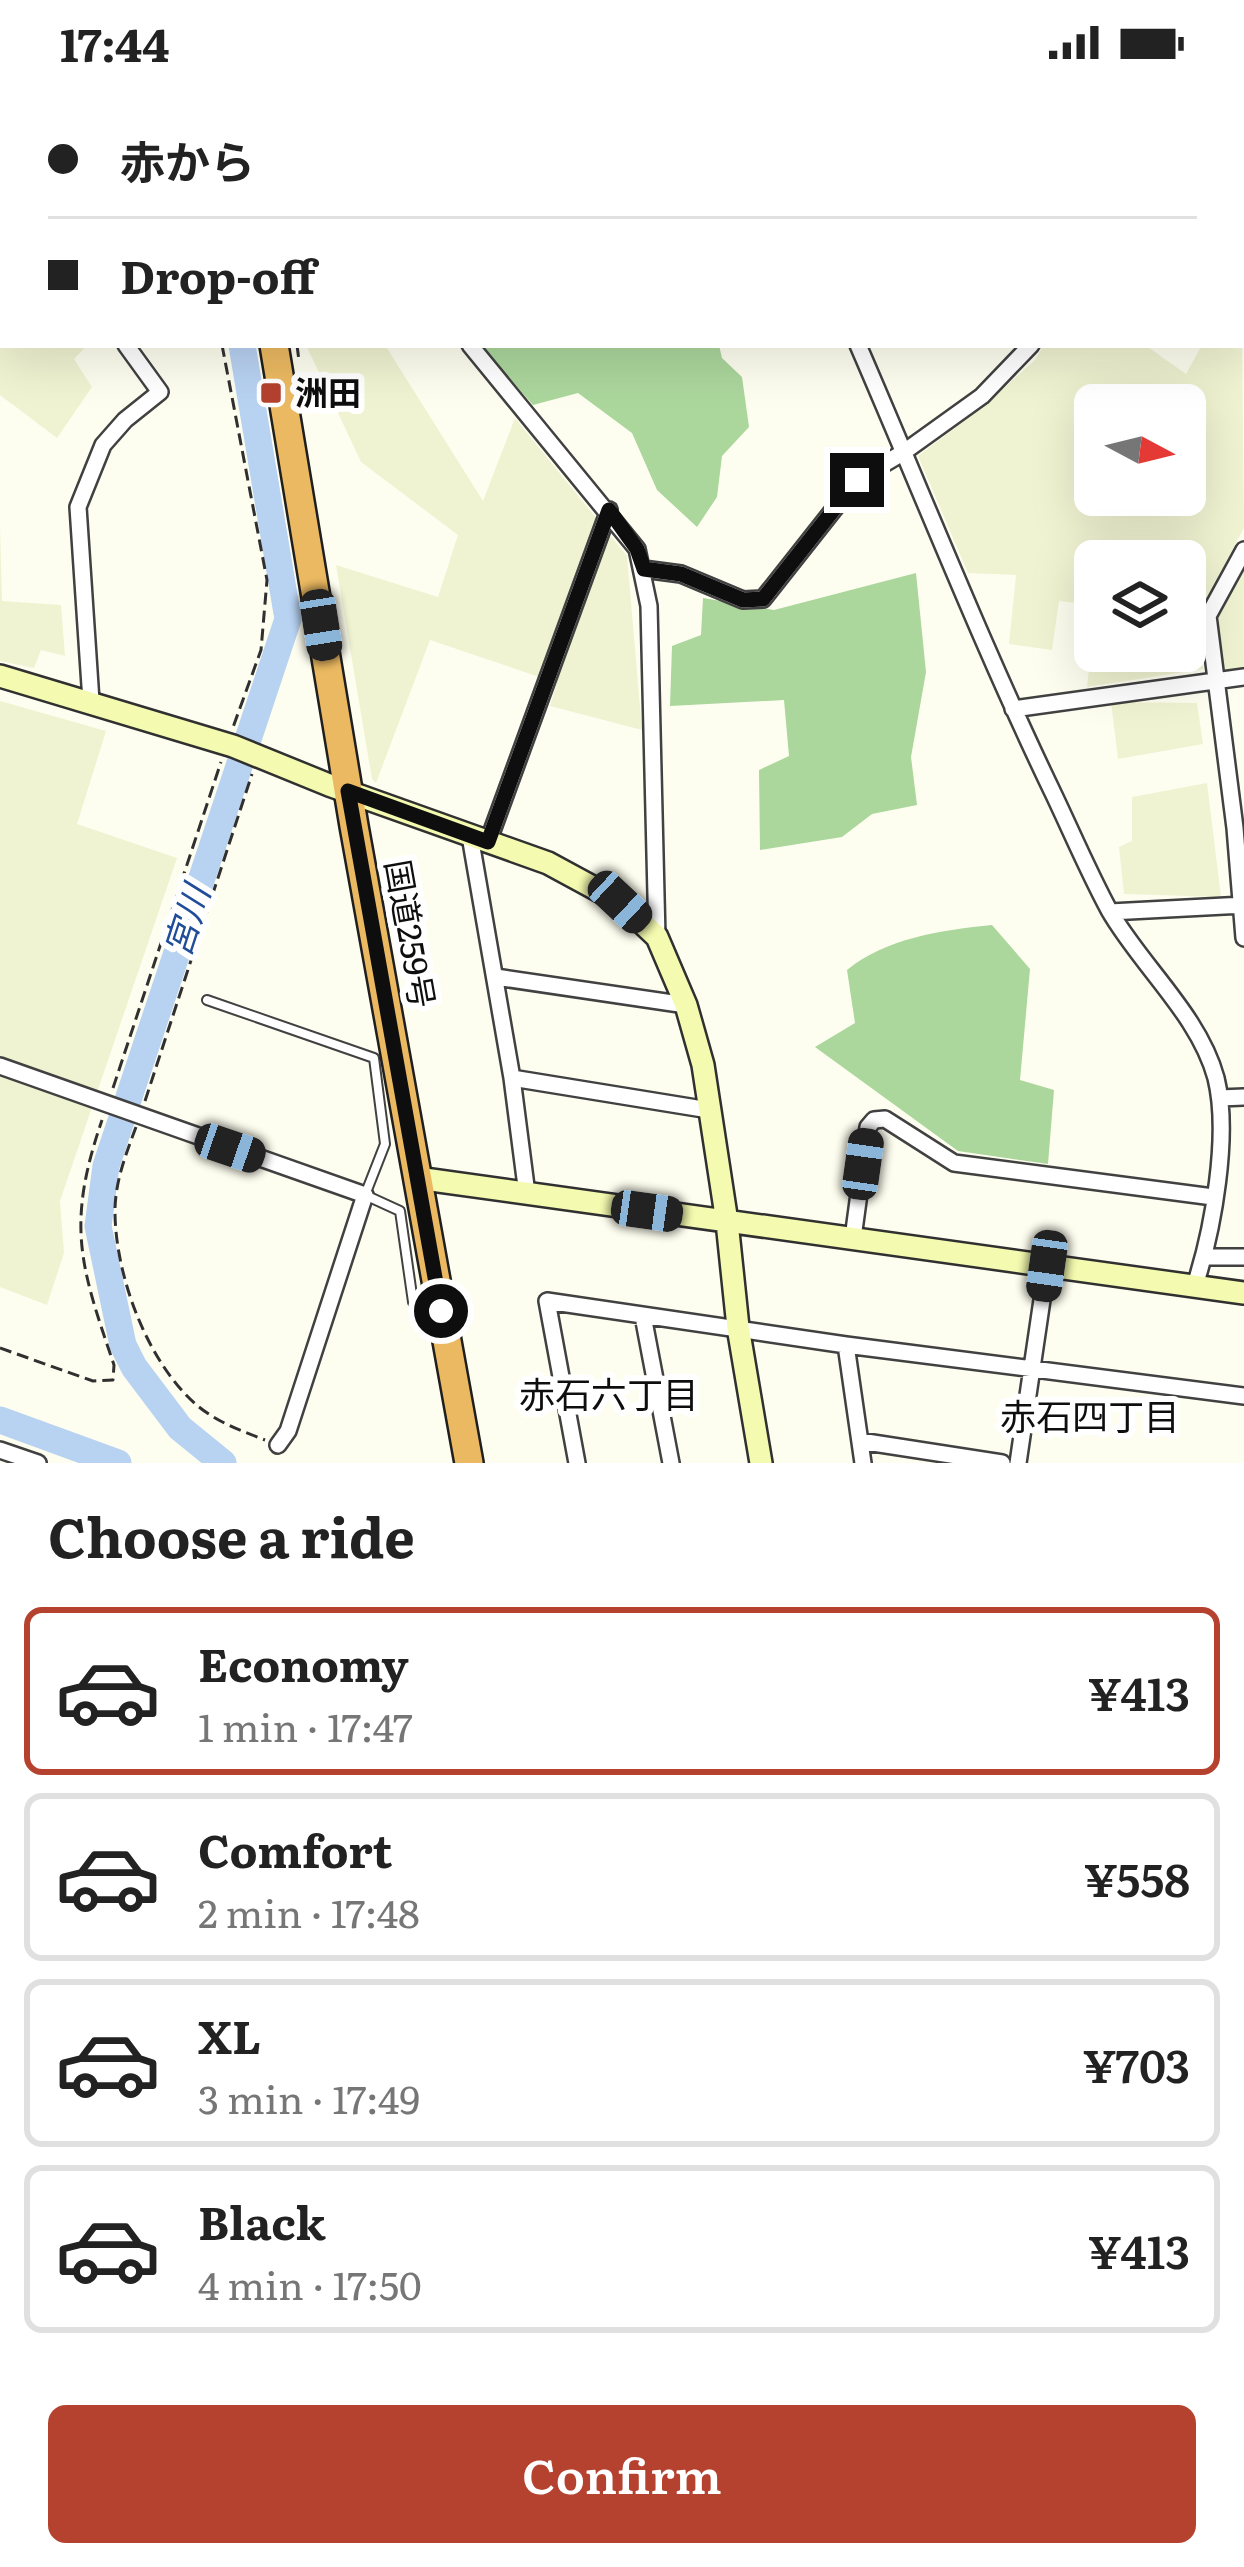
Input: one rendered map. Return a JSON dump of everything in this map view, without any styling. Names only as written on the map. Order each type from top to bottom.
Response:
[{"type":"highway","name":"国道259号","points":[[274,348],[348,791],[469,1463]]},
{"type":"street","points":[[91,701],[78,507],[103,445],[160,392],[128,348]]},
{"type":"street","points":[[473,348],[609,510],[637,549],[644,569],[649,607],[657,937],[686,1005],[703,1065],[728,1222],[737,1327],[761,1463]]},
{"type":"street","points":[[860,348],[1013,710],[1110,912],[1192,1028],[1214,1072],[1220,1098],[1213,1197],[1195,1285]]},
{"type":"street","points":[[644,569],[681,574],[743,600],[763,599],[857,480],[982,395],[1028,348]]},
{"type":"street","points":[[526,1193],[479,839],[609,510]]},
{"type":"street","points":[[1244,550],[1208,616],[1240,827],[1244,938]]},
{"type":"street","points":[[1013,710],[1244,677]]},
{"type":"street","points":[[1,681],[91,701],[243,750],[583,879],[620,902],[657,937]]},
{"type":"street","points":[[1110,912],[1242,905]]},
{"type":"street","points":[[496,977],[686,1005]]},
{"type":"street","points":[[0,1066],[365,1195],[287,1431],[278,1445]]},
{"type":"street","points":[[512,1078],[709,1110]]},
{"type":"street","points":[[1220,1098],[1244,1096]]},
{"type":"street","points":[[853,1238],[868,1127],[874,1120],[885,1119],[954,1163],[1213,1197]]},
{"type":"street","points":[[417,1178],[1244,1292]]},
{"type":"street","points":[[1204,1257],[1244,1257]]},
{"type":"street","points":[[1018,1463],[1047,1266]]},
{"type":"street","points":[[577,1463],[547,1301],[1244,1396]]},
{"type":"street","points":[[643,1316],[671,1463]]},
{"type":"street","points":[[847,1345],[863,1463]]},
{"type":"street","points":[[860,1441],[1002,1463]]},
{"type":"street","points":[[0,1450],[38,1463]]},
{"type":"lane","points":[[207,1000],[374,1058],[385,1144],[365,1195],[400,1211],[413,1302],[441,1311]]},
{"type":"path","points":[[223,348],[267,580],[261,650],[243,750],[140,1116],[120,1168],[115,1210],[133,1311],[167,1372],[219,1421],[278,1445]]},
{"type":"path","points":[[0,1348],[93,1381],[113,1380],[115,1365],[83,1274],[79,1221],[92,1150],[243,750]]},
{"type":"green space","points":[[0,348],[84,348],[74,359],[92,387],[57,438],[0,395]]},
{"type":"green space","points":[[307,348],[387,348],[483,501],[515,418],[627,556],[642,730],[550,706],[557,683],[430,640],[376,783],[336,565],[438,597],[458,535],[361,462]]},
{"type":"green space","points":[[483,348],[720,348],[722,358],[742,377],[749,427],[722,456],[717,497],[697,527],[657,490],[632,433],[578,393],[533,405]]},
{"type":"green space","points":[[1042,348],[1149,348],[1186,374],[1200,348],[1242,348],[1244,528],[1206,600],[1206,540],[1074,540],[1074,603],[1059,601],[1052,650],[1009,644],[1016,575],[968,573],[918,456],[985,405]]},
{"type":"green space","points":[[0,524],[2,601],[61,605],[65,656],[41,650],[34,668],[0,661]]},
{"type":"green space","points":[[1244,570],[1244,669],[1222,672],[1217,618]]},
{"type":"green space","points":[[916,573],[926,672],[911,757],[917,805],[872,814],[842,837],[760,850],[759,770],[789,756],[784,700],[670,706],[672,646],[701,635],[703,598],[774,610]]},
{"type":"green space","points":[[1089,672],[1184,672],[1087,687]]},
{"type":"green space","points":[[0,701],[106,731],[77,824],[177,858],[60,1201],[64,1253],[47,1305],[0,1287]]},
{"type":"green space","points":[[1111,702],[1197,703],[1203,744],[1118,759]]},
{"type":"green space","points":[[1207,783],[1221,897],[1124,894],[1119,847],[1132,841],[1132,797]]},
{"type":"green space","points":[[992,925],[1030,969],[1020,1080],[1054,1090],[1048,1164],[958,1151],[815,1047],[855,1023],[847,970],[862,959],[915,937]]},
{"type":"waterway","name":"宮川","points":[[223,1463],[180,1428],[134,1367],[123,1345],[98,1226],[106,1166],[288,619],[243,348]]},
{"type":"waterway","points":[[0,1420],[118,1463]]},
{"type":"place","name":"洲田","points":[[271,393]]},
{"type":"district","name":"赤石六丁目","points":[[609,1395]]},
{"type":"district","name":"赤石四丁目","points":[[1090,1417]]},
{"type":"route","points":[[441,1311],[348,791],[488,842],[609,510],[637,549],[644,569],[681,574],[743,600],[763,599],[857,480]]}]
